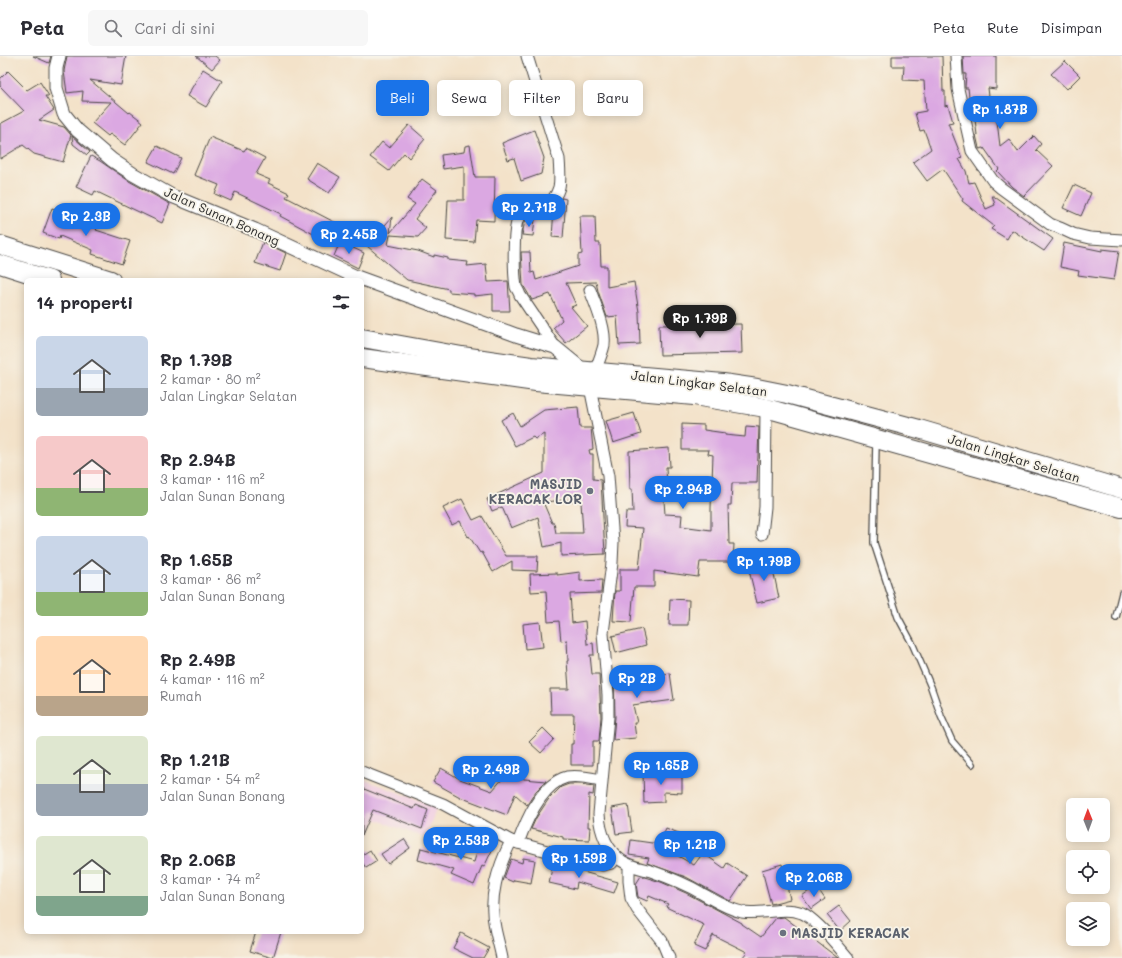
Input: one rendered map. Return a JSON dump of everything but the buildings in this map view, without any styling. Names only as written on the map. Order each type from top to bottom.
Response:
[{"type":"highway","points":[[0,245],[104,278]]},
{"type":"highway","points":[[0,264],[44,278]]},
{"type":"highway","name":"Jalan Lingkar Selatan","points":[[364,338],[589,376],[766,408],[1122,508]]},
{"type":"highway","name":"Jalan Lingkar Selatan","points":[[364,358],[521,380],[589,376],[722,383],[757,388],[807,399],[1122,489]]},
{"type":"highway","points":[[937,457],[944,437]]},
{"type":"street","name":"Jalan Sunan Bonang","points":[[59,56],[56,68],[56,88],[64,114],[77,130],[112,160],[139,178],[172,196],[255,230],[359,278]]},
{"type":"street","points":[[527,56],[559,159],[560,176],[559,191],[544,211],[522,215],[519,217],[516,225],[514,241],[516,287],[555,347]]},
{"type":"street","points":[[956,56],[958,89],[972,151],[993,181],[1050,224],[1073,234],[1090,238],[1122,240]]},
{"type":"street","name":"Jalan Sunan Bonang","points":[[364,280],[516,335],[555,347],[589,376]]},
{"type":"street","points":[[590,290],[604,338],[603,348],[589,376],[608,476],[612,527],[612,563],[602,633],[608,695],[608,717],[601,780],[599,825],[607,843],[616,856],[629,865],[651,871],[683,884],[721,905],[737,911],[751,913],[791,911],[804,914],[817,924],[848,958]]},
{"type":"street","points":[[762,534],[765,507],[766,408]]},
{"type":"street","points":[[364,773],[443,804],[514,842],[603,865],[612,863],[616,856]]},
{"type":"street","points":[[502,958],[494,927],[493,898],[501,863],[537,802],[554,784],[568,777],[575,776],[601,780]]},
{"type":"street","points":[[629,865],[631,898],[662,941],[669,958]]},
{"type":"lane","points":[[876,440],[874,543],[898,617],[912,643],[952,741],[972,764]]},
{"type":"lane","points":[[1116,617],[1122,593]]},
{"type":"shaded area","points":[[364,780],[437,807],[425,838],[375,819],[364,848]]},
{"type":"place","name":"MASJID KERACAK LOR","points":[[590,491]]},
{"type":"place","name":"MASJID KERACAK","points":[[783,933]]}]
